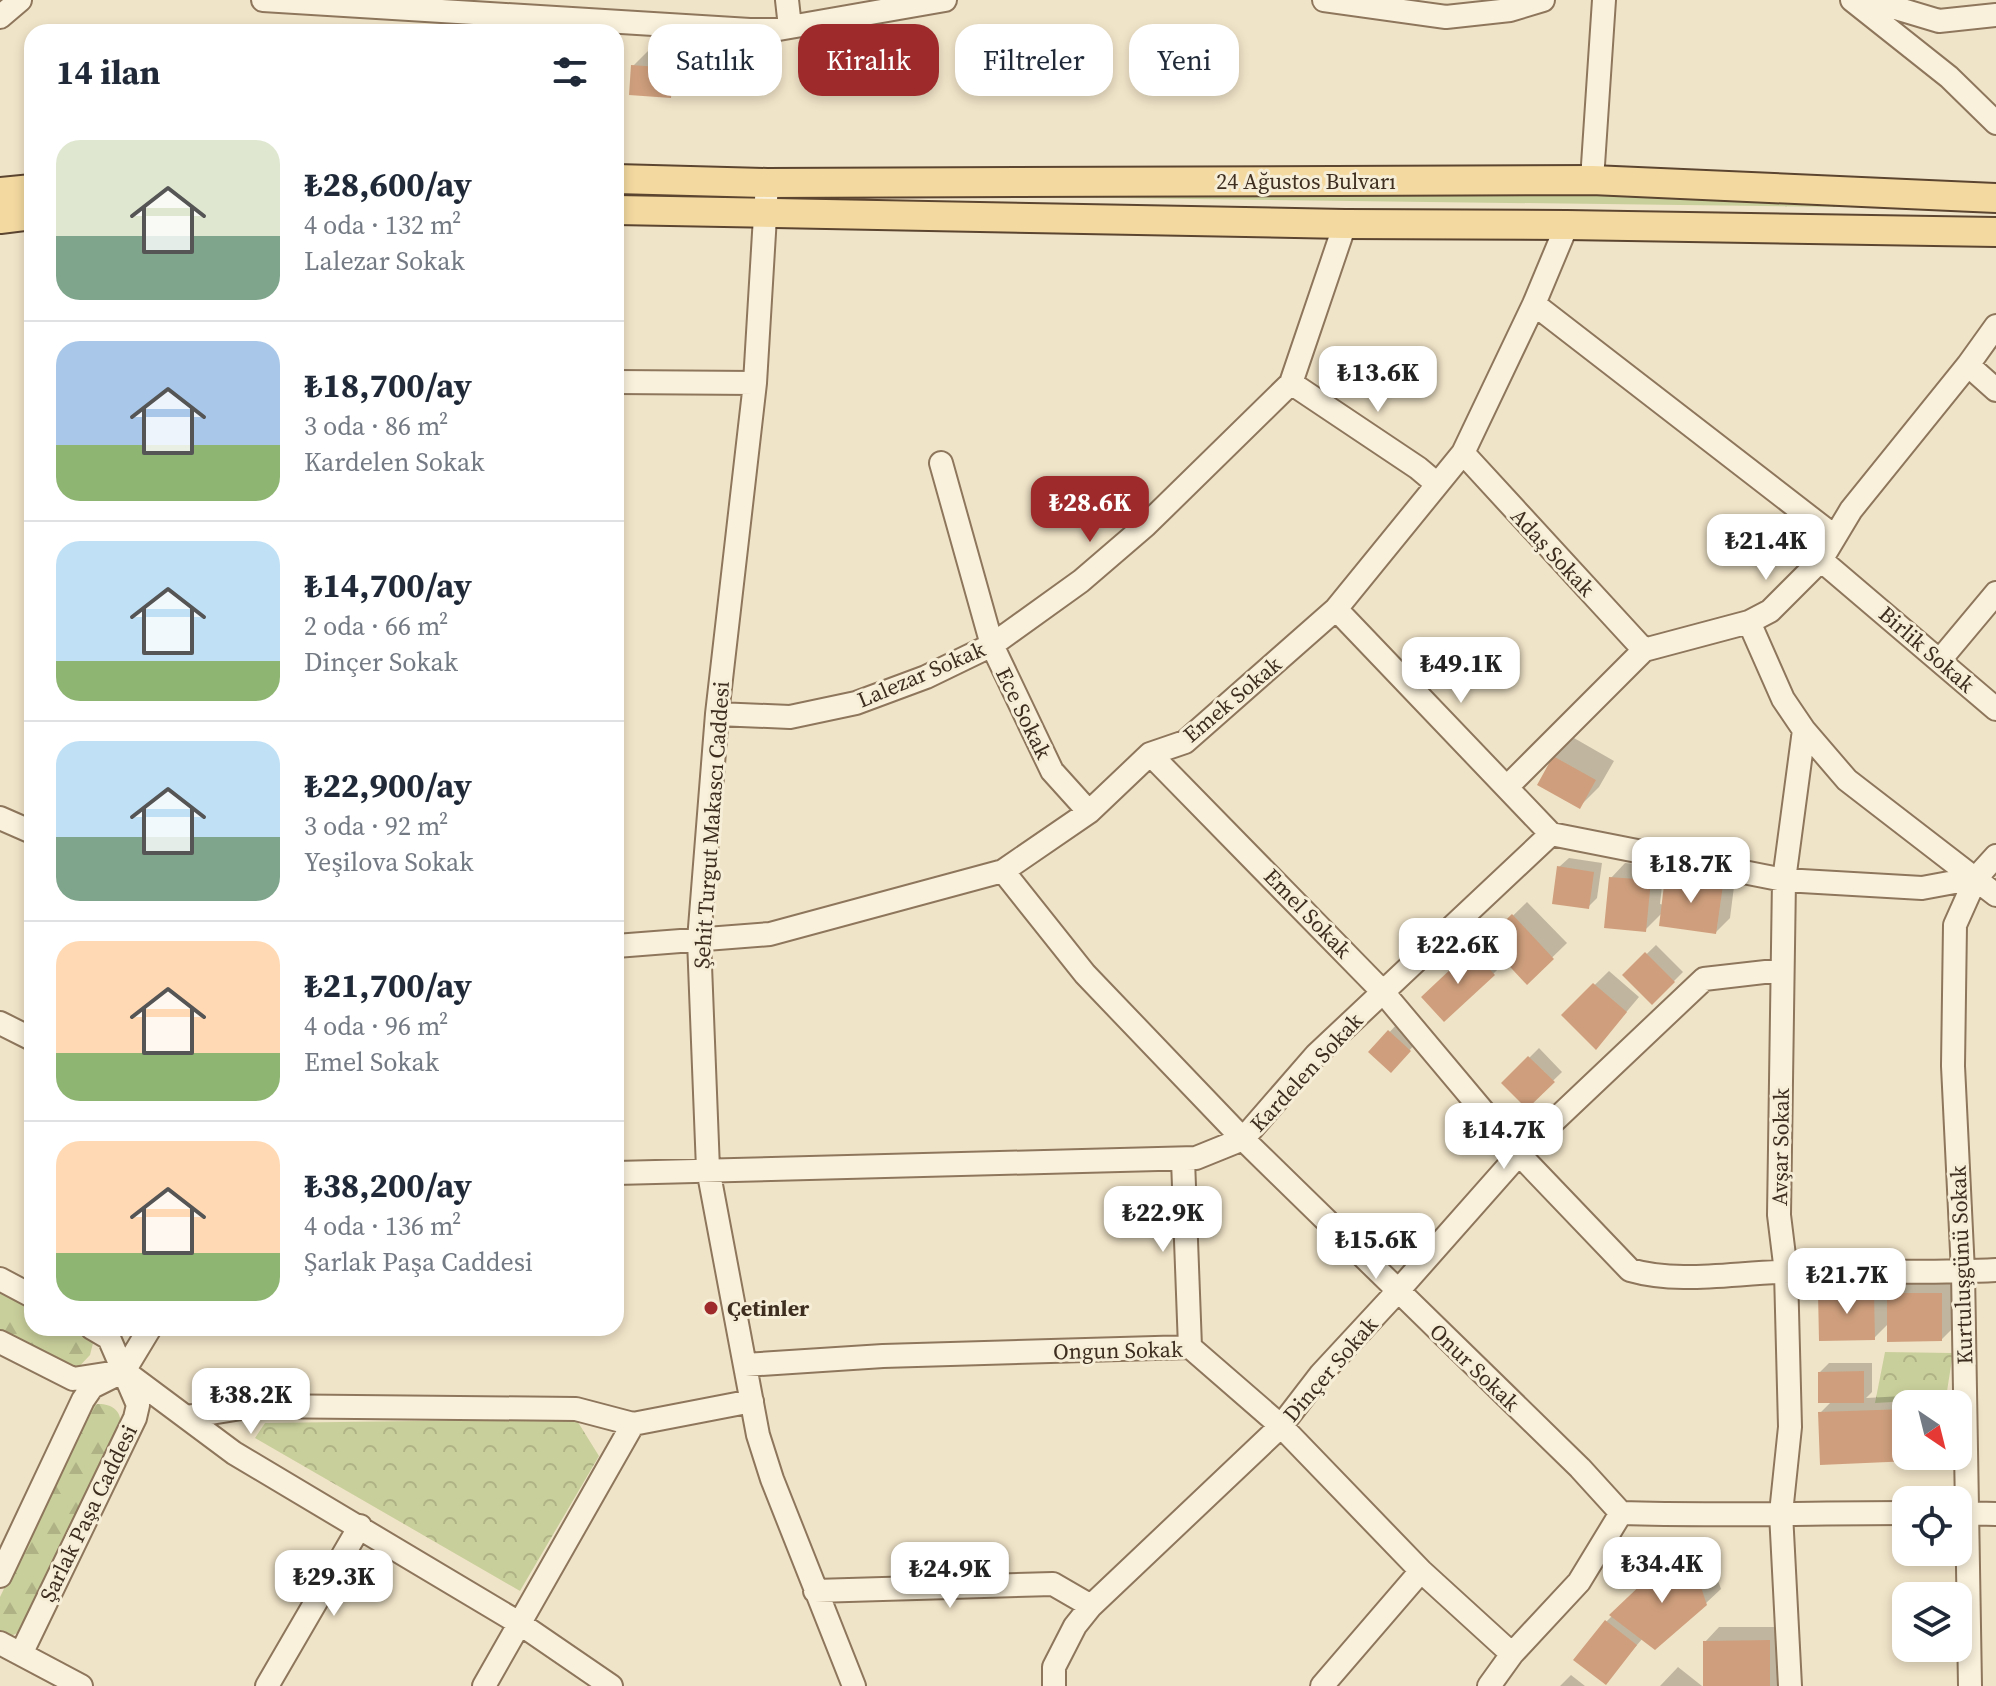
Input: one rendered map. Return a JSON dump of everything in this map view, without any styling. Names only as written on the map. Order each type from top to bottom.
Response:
[{"type":"main road","name":"24 Ağustos Bulvarı","points":[[624,179],[767,183],[1592,180],[1996,198]]},
{"type":"main road","points":[[0,192],[24,190]]},
{"type":"main road","name":"24 Ağustos Bulvarı","points":[[624,210],[1996,232]]},
{"type":"main road","points":[[0,219],[24,216]]},
{"type":"street","points":[[0,17],[20,0]]},
{"type":"street","points":[[263,0],[532,8],[750,30],[790,27],[945,0]]},
{"type":"street","points":[[787,0],[790,27]]},
{"type":"street","points":[[1324,0],[1446,17],[1510,10],[1543,0]]},
{"type":"street","points":[[1592,180],[1604,0]]},
{"type":"street","points":[[1852,0],[1949,77],[1996,123]]},
{"type":"street","points":[[1869,0],[1939,21],[1996,15]]},
{"type":"street","name":"Şehit Turgut Makascı Caddesi","points":[[767,183],[755,383],[717,714],[699,940],[708,1169],[758,1435],[772,1479],[854,1686]]},
{"type":"street","name":"Lalezar Sokak","points":[[717,714],[790,717],[856,703],[926,677],[992,645],[1081,581],[1145,526],[1291,383],[1345,224]]},
{"type":"street","name":"Emek Sokak","points":[[624,945],[770,934],[1003,871],[1089,812],[1150,754],[1185,742],[1336,609],[1463,453],[1534,304],[1567,225]]},
{"type":"street","points":[[1534,304],[1834,536]]},
{"type":"street","points":[[1508,786],[1644,650],[1749,622],[1770,611],[1821,560],[1851,510],[1996,326]]},
{"type":"street","points":[[1968,365],[1996,390]]},
{"type":"street","points":[[624,382],[755,383]]},
{"type":"street","points":[[1291,383],[1437,484]]},
{"type":"street","name":"Adaş Sokak","points":[[1463,453],[1644,650]]},
{"type":"street","name":"Ece Sokak","points":[[941,463],[992,645],[1052,771],[1089,812]]},
{"type":"street","name":"Birlik Sokak","points":[[1821,560],[1996,709]]},
{"type":"street","points":[[1940,660],[1996,593]]},
{"type":"street","points":[[1336,609],[1551,834],[1784,880],[1922,888],[1976,878]]},
{"type":"street","points":[[1749,622],[1783,699],[1804,730],[1847,780],[1996,895]]},
{"type":"street","name":"Avşar Sokak","points":[[1790,1686],[1781,1513],[1790,1427],[1786,1272],[1779,1215],[1782,970],[1784,880],[1804,730]]},
{"type":"street","name":"Emel Sokak","points":[[1150,754],[1383,992],[1519,1154],[1630,1270],[1654,1277],[1996,1270]]},
{"type":"street","points":[[0,818],[24,828]]},
{"type":"street","name":"Kardelen Sokak","points":[[624,1173],[1196,1158],[1243,1139],[1316,1055],[1551,834]]},
{"type":"street","name":"Kurtuluşgünü Sokak","points":[[1963,1486],[1963,1272],[1953,1066],[1955,925],[1976,878],[1996,856]]},
{"type":"street","name":"Onur Sokak","points":[[1003,871],[1085,974],[1243,1139],[1580,1468],[1621,1513]]},
{"type":"street","name":"Dinçer Sokak","points":[[1054,1686],[1054,1667],[1075,1626],[1091,1606],[1281,1426],[1321,1374],[1519,1154],[1704,979],[1782,970]]},
{"type":"street","points":[[0,1023],[24,1035]]},
{"type":"street","points":[[1183,1160],[1190,1347]]},
{"type":"street","points":[[0,1279],[24,1292]]},
{"type":"street","name":"Şarlak Paşa Caddesi","points":[[7,1653],[135,1418],[138,1405],[106,1336]]},
{"type":"street","points":[[0,1576],[83,1400],[92,1387],[124,1371],[145,1336]]},
{"type":"street","points":[[0,1342],[73,1379],[124,1371],[234,1453],[519,1623],[611,1686]]},
{"type":"street","name":"Ongun Sokak","points":[[745,1365],[883,1356],[1190,1347],[1281,1426],[1421,1571],[1512,1654]]},
{"type":"street","points":[[186,1417],[254,1406],[576,1409],[633,1424],[752,1401]]},
{"type":"street","points":[[484,1686],[633,1424]]},
{"type":"street","points":[[1489,1686],[1512,1654],[1579,1582],[1621,1513],[1729,1516],[1892,1513]]},
{"type":"street","points":[[1972,1513],[1996,1514]]},
{"type":"street","points":[[267,1686],[360,1526]]},
{"type":"street","name":"Kurtuluşgünü Sokak","points":[[1965,1566],[1970,1686]]},
{"type":"street","points":[[1322,1686],[1421,1571]]},
{"type":"street","points":[[815,1591],[1053,1584],[1091,1606]]},
{"type":"street","points":[[7,1653],[81,1686]]},
{"type":"green space","points":[[1612,193],[1996,209],[795,194]]},
{"type":"green space","points":[[0,1288],[24,1301],[24,1336],[88,1336],[93,1343],[90,1355],[75,1371],[0,1333]]},
{"type":"green space","points":[[1885,1352],[1953,1353],[1947,1390],[1892,1390],[1892,1402],[1875,1403]]},
{"type":"green space","points":[[97,1404],[115,1409],[120,1416],[120,1426],[21,1630],[11,1636],[0,1633],[0,1597],[91,1408]]},
{"type":"green space","points":[[576,1419],[599,1456],[520,1591],[255,1438],[265,1423]]},
{"type":"building","points":[[631,65],[648,66],[648,96],[671,96],[671,98],[629,95]]},
{"type":"building","points":[[1553,756],[1596,780],[1580,809],[1537,785]]},
{"type":"building","points":[[1557,866],[1594,872],[1589,909],[1552,904]]},
{"type":"building","points":[[1609,877],[1651,880],[1646,932],[1604,928]]},
{"type":"building","points":[[1665,877],[1723,885],[1716,934],[1659,926]]},
{"type":"building","points":[[1512,914],[1554,959],[1527,985],[1485,940]]},
{"type":"building","points":[[1471,950],[1495,975],[1444,1022],[1421,997]]},
{"type":"building","points":[[1645,952],[1675,982],[1652,1005],[1622,975]]},
{"type":"building","points":[[1593,983],[1627,1012],[1596,1050],[1561,1015]]},
{"type":"building","points":[[1388,1030],[1411,1051],[1391,1073],[1368,1052]]},
{"type":"building","points":[[1528,1056],[1555,1082],[1527,1109],[1501,1083]]},
{"type":"building","points":[[1874,1291],[1875,1340],[1819,1341],[1818,1293]]},
{"type":"building","points":[[1887,1293],[1942,1293],[1942,1341],[1887,1342]]},
{"type":"building","points":[[1864,1371],[1864,1403],[1818,1403],[1818,1372]]},
{"type":"building","points":[[1892,1409],[1892,1462],[1820,1465],[1818,1412]]},
{"type":"building","points":[[1692,1561],[1707,1605],[1655,1650],[1609,1615],[1649,1577]]},
{"type":"building","points":[[1605,1620],[1637,1645],[1606,1685],[1573,1660]]},
{"type":"building","points":[[1770,1640],[1770,1686],[1703,1686],[1703,1641]]},
{"type":"place","name":"Çetinler","points":[[711,1308]]}]
